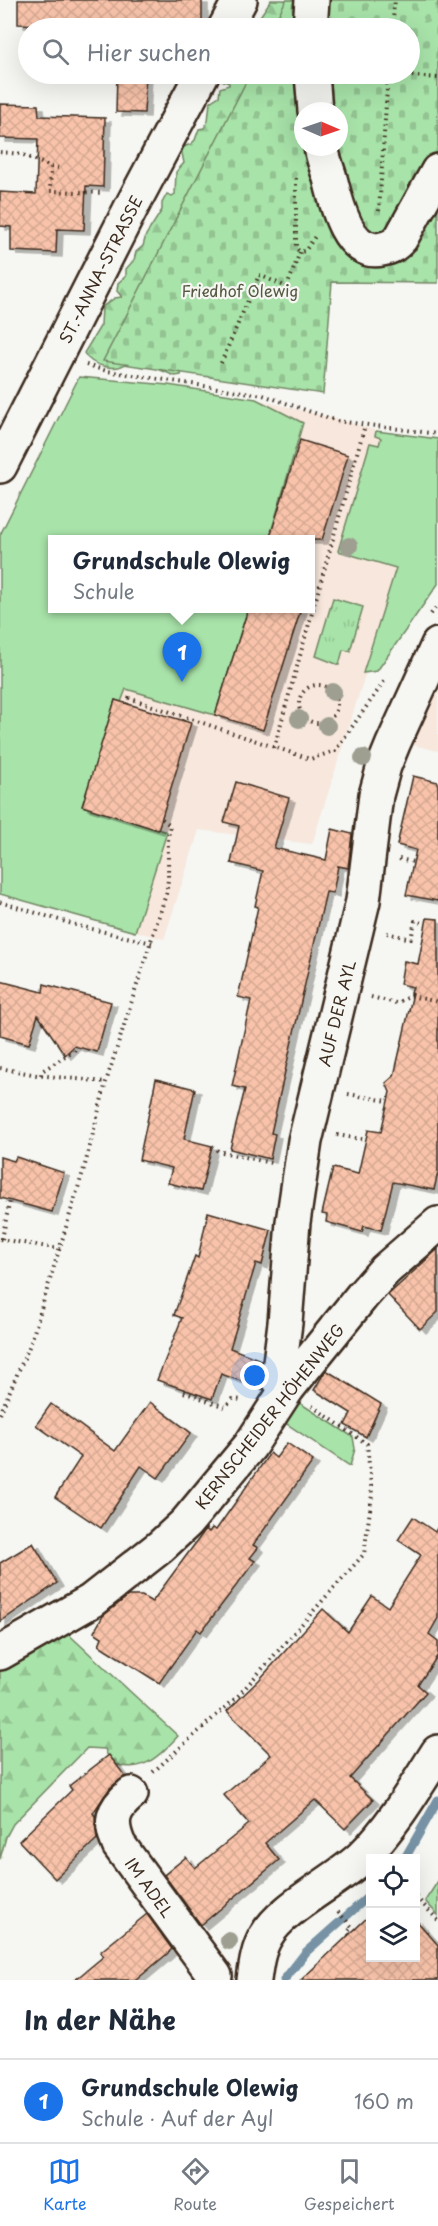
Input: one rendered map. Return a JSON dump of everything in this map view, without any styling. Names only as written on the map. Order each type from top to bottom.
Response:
[{"type":"street","points":[[230,18],[240,0]]},
{"type":"street","points":[[311,18],[312,0]]},
{"type":"street","name":"ST.-ANNA-STRASSE","points":[[0,466],[123,223],[197,84]]},
{"type":"street","points":[[313,84],[314,102]]},
{"type":"street","points":[[324,156],[340,212],[351,237],[362,247],[376,251],[393,247],[401,238],[438,171]]},
{"type":"street","name":"AUF DER AYL","points":[[287,1389],[278,1378],[293,1222],[310,1118],[363,901],[376,795],[393,744],[438,645]]},
{"type":"street","name":"KERNSCHEIDER HÖHENWEG","points":[[0,1653],[91,1601],[160,1547],[186,1523],[250,1446],[287,1389],[385,1270],[438,1224]]},
{"type":"street","points":[[254,1978],[258,1955],[270,1929],[290,1911],[363,1856],[390,1822],[438,1752]]},
{"type":"street","name":"IM ADEL","points":[[131,1794],[120,1803],[113,1819],[114,1833],[119,1845],[213,1978],[254,1978]]},
{"type":"path","points":[[393,18],[395,0]]},
{"type":"path","points":[[420,77],[438,78]]},
{"type":"path","points":[[376,251],[387,84]]},
{"type":"path","points":[[0,152],[21,154],[58,168]]},
{"type":"path","points":[[51,167],[50,191],[86,193]]},
{"type":"path","points":[[221,363],[259,275],[287,287],[300,252]]},
{"type":"path","points":[[89,367],[263,395],[332,420],[438,434]]},
{"type":"path","points":[[315,602],[365,425]]},
{"type":"path","points":[[274,748],[312,613]]},
{"type":"path","points":[[320,685],[332,692],[337,704],[330,720],[317,723],[305,719],[300,712],[299,703],[304,691],[320,685]]},
{"type":"path","points":[[127,704],[129,698],[184,719],[310,759],[335,751]]},
{"type":"path","points":[[0,1414],[31,1342],[60,1249],[106,1083],[152,943],[168,883],[170,825],[162,819]]},
{"type":"path","points":[[407,861],[413,862]]},
{"type":"path","points":[[0,902],[79,926],[152,943]]},
{"type":"path","points":[[400,936],[411,939],[415,921],[422,923]]},
{"type":"path","points":[[377,998],[396,1003],[411,996],[438,1002],[438,999]]},
{"type":"path","points":[[41,1075],[42,1071],[74,1051],[76,1047]]},
{"type":"path","points":[[0,1068],[106,1083]]},
{"type":"path","points":[[350,1095],[388,1101]]},
{"type":"path","points":[[343,1136],[366,1140]]},
{"type":"path","points":[[212,1146],[218,1151],[300,1170]]},
{"type":"path","points":[[10,1200],[1,1239],[60,1249]]},
{"type":"path","points":[[131,1794],[165,1760],[238,1696],[364,1554],[372,1495],[367,1444],[287,1389]]},
{"type":"path","points":[[184,1392],[225,1407],[233,1399],[243,1400]]},
{"type":"path","points":[[420,1901],[438,1920]]},
{"type":"path","points":[[336,1910],[354,1928],[347,1933],[349,1935]]},
{"type":"shaded area","points":[[79,377],[168,385],[256,399],[436,448],[312,844],[199,830],[164,939],[0,894],[0,534]]},
{"type":"shaded area","points":[[438,667],[438,751],[406,743]]},
{"type":"green space","points":[[271,0],[301,0],[292,18],[259,18]]},
{"type":"green space","name":"Friedhof Olewig","points":[[286,0],[438,0],[438,283],[332,282],[323,394],[103,361],[245,84],[420,84],[420,18],[277,18]]},
{"type":"green space","points":[[265,84],[181,375],[175,376],[153,367],[128,362],[117,367],[98,364],[87,358],[84,353],[101,325],[102,307],[115,298],[122,297],[117,291],[118,283],[126,276],[126,269],[134,260],[136,252],[143,246],[146,235],[162,210],[162,203],[167,194],[172,196],[175,194],[176,172],[184,163],[181,148],[195,140],[199,129],[204,128],[208,121],[210,102],[219,96],[220,88],[229,85]]},
{"type":"green space","points":[[79,377],[168,385],[256,399],[303,423],[270,535],[48,535],[48,613],[247,613],[215,715],[126,689],[121,702],[115,700],[83,806],[167,832],[135,932],[0,894],[0,535]]},
{"type":"green space","points":[[376,431],[438,439],[438,584],[377,671],[363,673],[396,568],[338,551],[370,443],[379,445],[381,438],[375,436]]},
{"type":"green space","points":[[333,598],[363,607],[350,651],[343,650],[339,665],[316,656]]},
{"type":"green space","points":[[295,1400],[353,1437],[355,1449],[350,1466],[281,1420]]},
{"type":"green space","points":[[64,1630],[178,1736],[156,1757],[131,1767],[110,1762],[105,1749],[87,1748],[13,1824],[6,1837],[0,1859],[0,1657]]},
{"type":"green space","points":[[438,1881],[438,1915],[425,1901]]},
{"type":"building","points":[[18,0],[202,0],[202,18],[18,18]]},
{"type":"building","points":[[117,84],[145,84],[144,113],[116,112]]},
{"type":"building","points":[[0,104],[38,105],[39,116],[105,118],[103,187],[86,186],[84,230],[57,229],[56,253],[11,251],[11,227],[0,226],[0,192],[36,194],[38,139],[0,138]]},
{"type":"building","points":[[300,440],[348,455],[322,540],[315,540],[315,535],[271,535]]},
{"type":"building","points":[[247,613],[300,613],[263,730],[215,715]]},
{"type":"building","points":[[115,700],[191,723],[158,830],[82,806]]},
{"type":"building","points":[[413,776],[438,782],[438,901],[406,895],[416,850],[397,845]]},
{"type":"building","points":[[236,782],[289,798],[274,848],[326,860],[332,829],[352,834],[348,868],[338,866],[333,893],[326,892],[271,1133],[275,1134],[270,1159],[230,1149],[245,1089],[232,1086],[251,1000],[238,997],[258,907],[255,906],[263,871],[231,863],[239,826],[224,822]]},
{"type":"building","points":[[427,918],[438,919],[438,1172],[434,1190],[393,1182],[381,1230],[364,1226],[362,1232],[326,1222],[327,1215],[322,1214],[333,1168],[358,1174],[368,1130],[381,1132],[390,1092],[386,1083],[394,1076],[413,993],[411,993],[413,987],[400,984],[404,961],[418,964]]},
{"type":"building","points":[[0,981],[43,992],[44,984],[111,1002],[97,1052],[74,1046],[65,1055],[38,1015],[29,1044],[0,1036]]},
{"type":"building","points":[[156,1079],[195,1089],[184,1139],[212,1146],[201,1191],[168,1183],[172,1168],[139,1160]]},
{"type":"building","points":[[0,1157],[14,1161],[16,1157],[64,1173],[52,1212],[0,1198]]},
{"type":"building","points":[[208,1212],[271,1230],[262,1265],[256,1263],[230,1348],[261,1360],[259,1376],[263,1389],[221,1374],[212,1399],[157,1380],[182,1318],[174,1315],[195,1256],[198,1258]]},
{"type":"building","points":[[438,1249],[438,1312],[420,1329],[388,1295]]},
{"type":"building","points":[[326,1370],[381,1404],[366,1437],[345,1425],[351,1413],[314,1390]]},
{"type":"building","points":[[150,1402],[191,1433],[158,1478],[141,1466],[101,1528],[55,1497],[81,1457],[36,1425],[51,1404],[115,1451]]},
{"type":"building","points":[[287,1443],[313,1461],[253,1545],[258,1548],[250,1558],[255,1561],[201,1632],[197,1629],[159,1683],[99,1645],[102,1637],[94,1632],[103,1616],[128,1596],[142,1596],[152,1602],[206,1529],[209,1532],[212,1528],[216,1530],[270,1453],[276,1458]]},
{"type":"building","points":[[413,1517],[435,1532],[438,1526],[438,1618],[429,1634],[438,1641],[438,1655],[418,1685],[426,1692],[350,1778],[373,1800],[345,1829],[315,1800],[265,1843],[279,1860],[201,1925],[164,1875],[186,1857],[195,1868],[249,1824],[224,1795],[271,1755],[227,1711],[259,1680],[323,1609],[348,1632],[372,1596],[388,1607],[421,1555],[398,1540]]},
{"type":"building","points":[[33,1543],[57,1583],[0,1622],[0,1563]]},
{"type":"building","points":[[109,1755],[125,1776],[110,1788],[93,1813],[97,1839],[55,1879],[19,1841],[72,1790],[69,1786]]},
{"type":"building","points":[[147,1914],[172,1949],[167,1954],[136,1980],[75,1980],[104,1956],[100,1952]]},
{"type":"building","points":[[366,1919],[366,1962],[420,1962],[420,1925],[438,1945],[438,1980],[301,1980]]},
{"type":"waterway","points":[[407,1854],[438,1800]]},
{"type":"waterway","points":[[284,1980],[306,1952],[366,1899]]},
{"type":"place","name":"Grundschule Olewig","points":[[182,682]]}]
